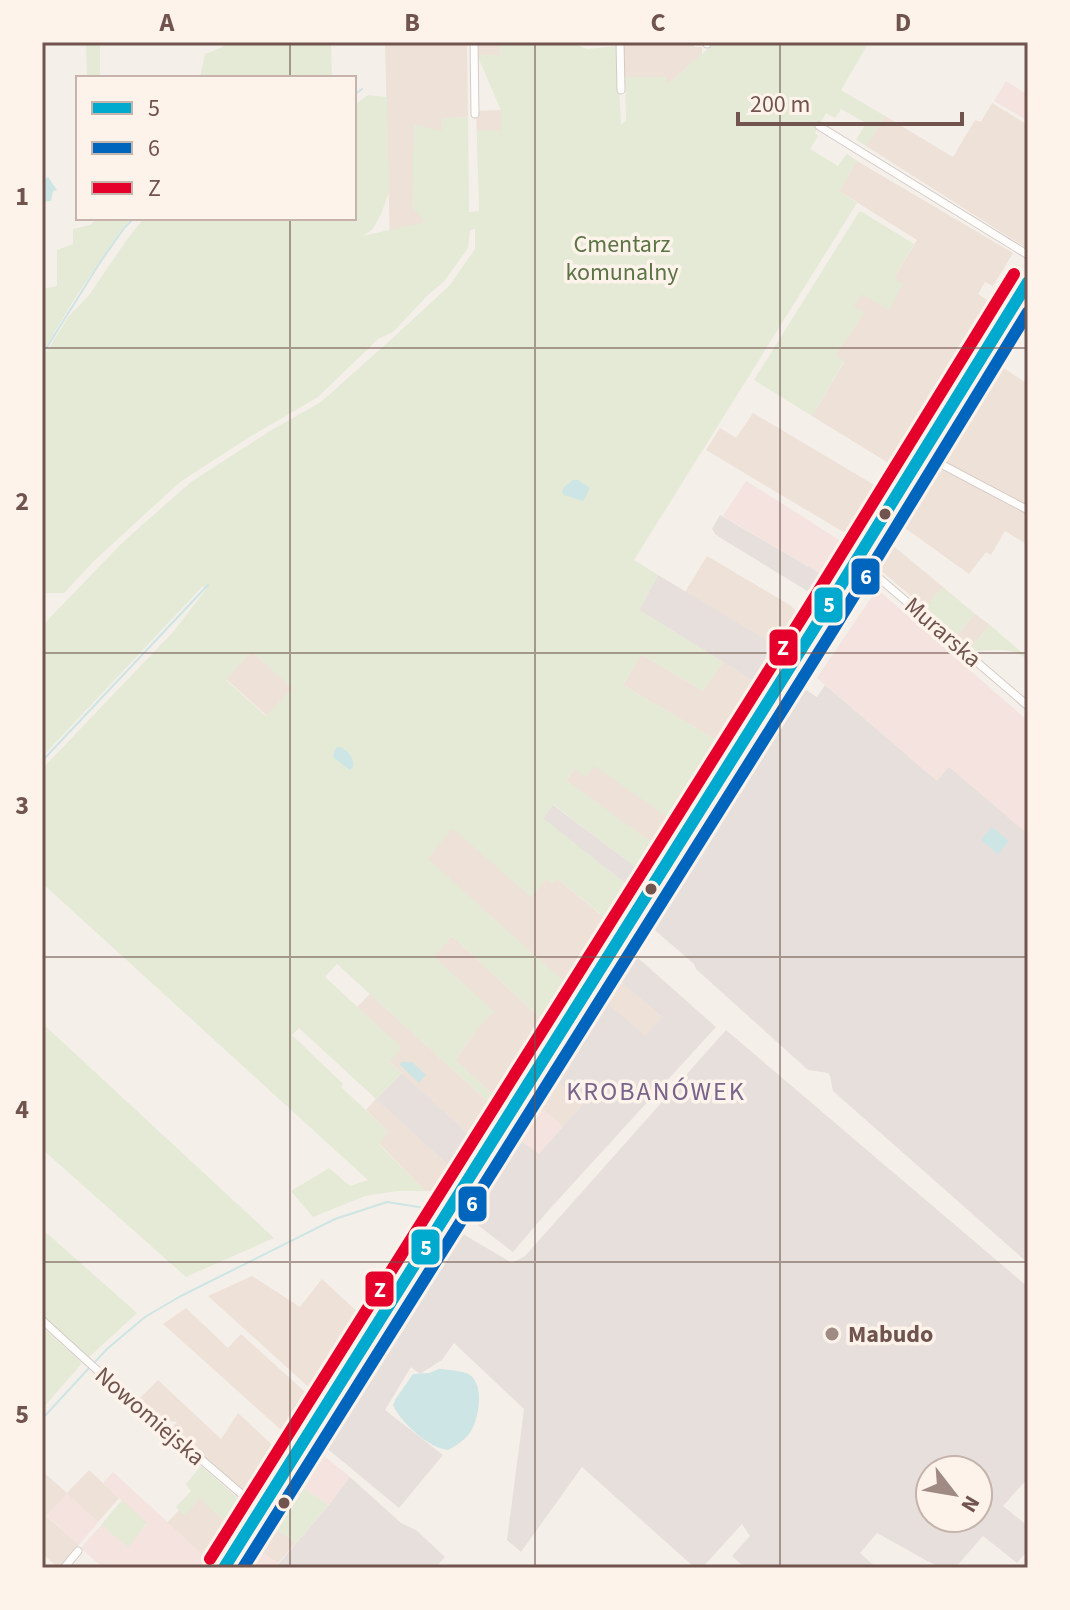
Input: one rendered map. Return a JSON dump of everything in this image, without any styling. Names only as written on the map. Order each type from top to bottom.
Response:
[{"type":"main road","points":[[224,1568],[1028,282]]},
{"type":"street","points":[[474,42],[475,114]]},
{"type":"street","points":[[620,42],[621,90]]},
{"type":"street","points":[[819,126],[1028,255]]},
{"type":"street","points":[[922,454],[1028,510]]},
{"type":"street","name":"Murarska","points":[[856,560],[1028,706]]},
{"type":"street","name":"Nowomiejska","points":[[42,1320],[261,1508]]},
{"type":"street","points":[[64,1568],[78,1551]]},
{"type":"shaded area","points":[[385,42],[467,42],[468,117],[442,119],[445,280],[428,295],[390,247]]},
{"type":"shaded area","points":[[476,42],[500,42],[501,55],[477,55]]},
{"type":"shaded area","points":[[624,42],[694,42],[694,47],[702,47],[702,54],[666,86],[665,77],[625,77]]},
{"type":"shaded area","points":[[1006,81],[1028,95],[1028,121],[994,101]]},
{"type":"shaded area","points":[[992,103],[1028,125],[1028,249],[866,146],[885,116],[953,157],[975,120],[981,122]]},
{"type":"shaded area","points":[[501,110],[503,167],[478,168],[476,111]]},
{"type":"shaded area","points":[[857,161],[1013,253],[993,286],[985,282],[978,294],[997,307],[895,467],[812,416],[844,362],[835,355],[864,313],[853,307],[862,293],[889,309],[894,278],[917,240],[839,191]]},
{"type":"shaded area","points":[[994,362],[1028,384],[1028,507],[934,458]]},
{"type":"shaded area","points":[[753,413],[881,489],[866,515],[858,511],[845,533],[706,450],[720,428],[736,438]]},
{"type":"shaded area","points":[[930,464],[1028,513],[1028,545],[1005,531],[991,555],[986,552],[969,574],[898,523]]},
{"type":"shaded area","points":[[746,481],[846,544],[826,577],[723,516]]},
{"type":"shaded area","points":[[720,515],[826,577],[818,592],[812,594],[716,535],[712,529]]},
{"type":"shaded area","points":[[885,539],[943,587],[925,608],[871,562]]},
{"type":"shaded area","points":[[707,556],[790,605],[802,617],[783,650],[685,592]]},
{"type":"shaded area","points":[[658,575],[783,650],[760,685],[639,610]]},
{"type":"shaded area","points":[[877,589],[1028,721],[1028,829],[1025,833],[949,768],[937,781],[817,678]]},
{"type":"shaded area","points":[[975,614],[990,625],[971,647],[957,635]]},
{"type":"shaded area","points":[[251,651],[531,896],[546,879],[558,879],[612,924],[566,984],[226,679]]},
{"type":"shaded area","points":[[641,654],[703,691],[723,662],[760,685],[723,744],[623,685]]},
{"type":"shaded area","points":[[825,685],[937,781],[949,767],[1025,832],[1028,829],[1028,1263],[833,1091],[828,1073],[808,1070],[650,926],[800,686],[817,697]]},
{"type":"shaded area","points":[[594,765],[674,821],[658,847],[566,781],[574,769]]},
{"type":"shaded area","points":[[553,805],[645,874],[634,890],[542,819]]},
{"type":"shaded area","points":[[452,936],[548,1025],[500,1101],[455,1060],[475,1032],[433,957]]},
{"type":"shaded area","points":[[629,950],[716,1027],[513,1252],[462,1213],[512,1134],[539,1154],[583,1104],[550,1074],[600,997],[645,1036],[662,1017],[614,976]]},
{"type":"shaded area","points":[[614,976],[662,1017],[645,1037],[600,997]]},
{"type":"shaded area","points":[[370,994],[495,1108],[474,1139],[389,1061],[401,1048],[357,1007]]},
{"type":"shaded area","points":[[726,1030],[1028,1287],[1028,1478],[1003,1506],[1028,1526],[1028,1550],[1017,1563],[983,1536],[955,1568],[944,1568],[877,1533],[860,1553],[877,1568],[745,1568],[732,1556],[750,1536],[742,1524],[702,1568],[695,1568],[582,1467],[521,1552],[507,1540],[524,1409],[454,1343],[442,1360],[420,1374],[411,1367],[385,1410],[443,1455],[399,1508],[318,1441],[447,1237],[456,1244],[463,1234],[512,1263],[525,1256]]},
{"type":"shaded area","points":[[402,1073],[474,1139],[455,1171],[376,1099]]},
{"type":"shaded area","points":[[550,1074],[584,1103],[563,1127],[533,1101]]},
{"type":"shaded area","points":[[376,1099],[455,1171],[443,1191],[425,1191],[379,1143],[388,1131],[366,1110]]},
{"type":"shaded area","points":[[533,1101],[563,1127],[539,1155],[512,1134]]},
{"type":"shaded area","points":[[252,1276],[300,1307],[322,1279],[365,1319],[341,1357],[337,1354],[313,1391],[208,1296]]},
{"type":"shaded area","points":[[186,1308],[228,1348],[241,1334],[314,1400],[290,1438],[163,1324]]},
{"type":"shaded area","points":[[158,1380],[221,1439],[238,1413],[281,1453],[253,1495],[243,1494],[170,1430],[177,1422],[164,1420],[140,1398]]},
{"type":"shaded area","points":[[314,1448],[350,1477],[329,1505],[292,1481]]},
{"type":"shaded area","points":[[89,1470],[119,1498],[98,1522],[67,1494],[46,1516],[79,1545],[58,1568],[42,1553],[42,1519],[46,1515],[42,1512],[42,1471],[67,1493]]},
{"type":"shaded area","points":[[113,1472],[211,1562],[207,1568],[103,1568],[81,1548],[101,1525],[128,1546],[147,1524],[103,1483]]},
{"type":"shaded area","points":[[350,1477],[445,1557],[435,1568],[275,1568]]},
{"type":"shaded area","points":[[67,1493],[98,1522],[79,1545],[46,1515]]},
{"type":"shaded area","points":[[200,1498],[233,1529],[211,1562],[167,1523],[179,1510],[185,1515]]},
{"type":"shaded area","points":[[267,1522],[296,1543],[278,1563],[251,1546]]},
{"type":"shaded area","points":[[251,1546],[278,1563],[274,1568],[238,1568]]},
{"type":"green space","points":[[86,42],[100,42],[100,76],[87,76]]},
{"type":"green space","points":[[225,42],[331,42],[332,76],[200,76],[205,54],[223,47]]},
{"type":"green space","name":"Cmentarz komunalny","points":[[500,42],[569,42],[587,49],[617,46],[621,125],[626,120],[625,77],[666,77],[667,85],[713,42],[869,42],[841,90],[885,116],[866,146],[856,140],[866,123],[841,109],[835,118],[826,113],[810,149],[838,166],[847,154],[857,161],[839,191],[857,203],[634,560],[658,575],[639,610],[723,662],[703,691],[641,654],[623,685],[723,744],[674,821],[594,766],[586,777],[574,769],[566,780],[658,847],[643,873],[554,805],[543,818],[631,888],[613,924],[558,879],[552,884],[546,879],[531,897],[452,828],[428,859],[571,988],[548,1025],[452,936],[434,957],[494,1011],[455,1060],[500,1101],[495,1108],[337,964],[325,977],[402,1048],[389,1061],[402,1073],[376,1099],[299,1028],[292,1035],[388,1131],[379,1144],[425,1191],[365,1196],[313,1217],[291,1191],[329,1168],[350,1186],[368,1180],[42,883],[42,769],[173,632],[207,588],[203,586],[42,757],[42,626],[124,541],[191,482],[321,402],[396,335],[450,285],[475,249],[475,229],[470,230],[468,248],[445,280],[393,332],[378,339],[318,397],[180,482],[95,560],[64,593],[42,593],[42,359],[69,316],[89,295],[142,220],[356,220],[356,104],[368,95],[387,97],[389,192],[372,230],[362,236],[426,222],[412,208],[414,124],[441,131],[442,118],[468,117],[469,212],[479,211],[477,130],[501,131],[501,110],[477,55],[500,55]],"holes":[[[251,651],[292,688],[266,716],[226,680]]]},
{"type":"green space","points":[[859,212],[914,244],[894,278],[903,284],[889,310],[862,294],[854,306],[864,313],[836,355],[844,361],[812,416],[754,380]]},
{"type":"green space","points":[[96,220],[130,220],[75,298],[42,353],[42,289],[57,286],[57,250],[73,244],[73,229],[90,225]]},
{"type":"green space","points":[[943,587],[975,614],[957,635],[925,608]]},
{"type":"green space","points":[[990,625],[1028,660],[1009,651],[975,651],[971,647]]},
{"type":"green space","points":[[42,1023],[274,1238],[186,1277],[42,1149]]},
{"type":"green space","points":[[42,1229],[137,1313],[89,1357],[42,1315]]},
{"type":"green space","points":[[42,1327],[82,1363],[42,1409]]},
{"type":"green space","points":[[201,1466],[247,1506],[233,1529],[200,1498],[185,1516],[176,1507],[191,1491],[186,1484]]},
{"type":"green space","points":[[292,1481],[329,1505],[296,1543],[267,1522]]},
{"type":"green space","points":[[122,1500],[147,1523],[128,1547],[101,1525]]},
{"type":"water","points":[[48,177],[57,190],[53,191],[51,201],[43,202],[42,181]]},
{"type":"water","points":[[573,480],[590,488],[583,501],[562,492]]},
{"type":"water","points":[[341,747],[352,758],[353,767],[350,770],[334,758],[336,748]]},
{"type":"water","points":[[992,827],[1009,841],[998,854],[981,840]]},
{"type":"water","points":[[401,1062],[412,1062],[426,1075],[419,1083],[400,1065]]},
{"type":"water","points":[[439,1369],[470,1375],[475,1380],[479,1395],[473,1428],[448,1450],[416,1434],[393,1405],[413,1374]]},
{"type":"waterway","points":[[356,94],[362,89]]},
{"type":"waterway","points":[[42,355],[99,264],[132,220]]},
{"type":"waterway","points":[[42,761],[208,585]]},
{"type":"waterway","points":[[93,1364],[145,1317],[335,1219],[387,1202],[431,1209]]},
{"type":"waterway","points":[[42,1419],[89,1368]]},
{"type":"transit line","name":"Z","points":[[210,1559],[808,608],[1014,274]]},
{"type":"transit line","name":"5","points":[[224,1568],[1028,282]]},
{"type":"transit line","name":"6","points":[[243,1568],[836,625],[1028,312]]},
{"type":"place","name":"Mabudo","points":[[832,1334]]},
{"type":"district","name":"KROBANÓWEK","points":[[656,1091]]}]
